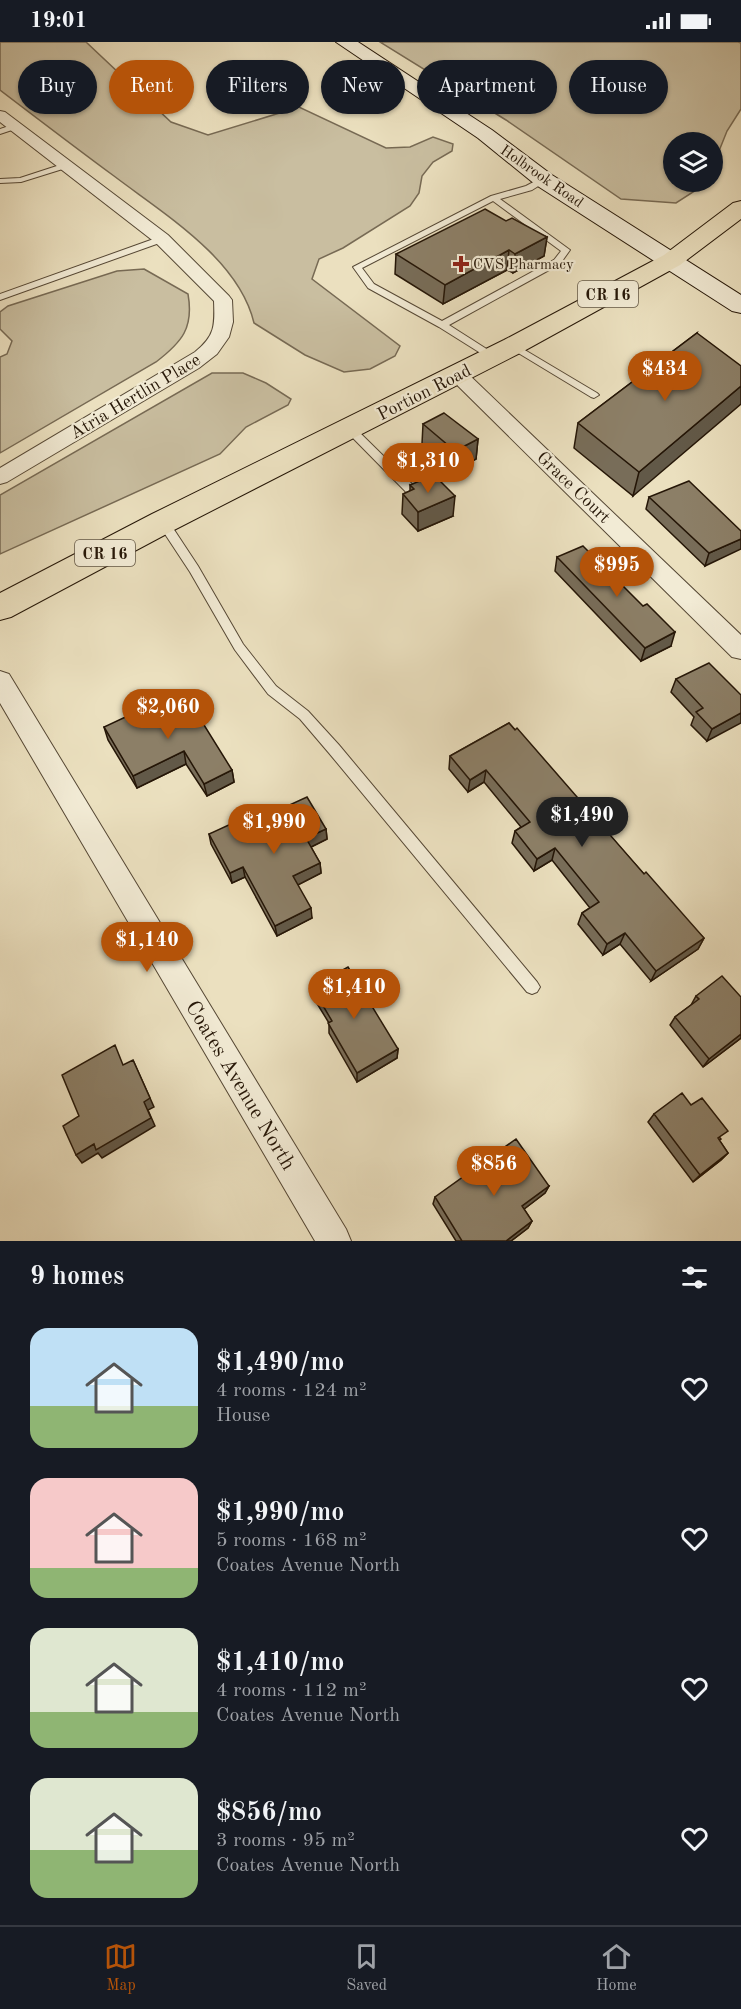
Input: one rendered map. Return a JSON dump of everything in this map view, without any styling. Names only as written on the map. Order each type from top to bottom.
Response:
[{"type":"main road","name":"Portion Road","points":[[0,608],[164,522],[458,375],[672,260],[741,208]]},
{"type":"street","name":"Holbrook Road","points":[[345,42],[475,128],[544,180],[741,306]]},
{"type":"street","name":"Atria Hertlin Place","points":[[0,115],[8,129],[66,165],[162,239],[224,300],[226,327],[212,348],[192,364],[0,477]]},
{"type":"street","name":"Grace Court","points":[[458,375],[741,650]]},
{"type":"street","name":"Coates Avenue North","points":[[0,681],[334,1241]]},
{"type":"lane","points":[[0,181],[21,180],[66,165]]},
{"type":"lane","points":[[544,180],[528,188],[494,198],[357,267],[371,286],[442,325],[503,351],[594,395]]},
{"type":"lane","points":[[442,325],[557,262],[566,250],[494,198]]},
{"type":"lane","points":[[0,297],[162,239]]},
{"type":"lane","points":[[350,429],[414,492]]},
{"type":"lane","points":[[164,522],[239,647],[272,690],[304,715],[334,749],[532,987]]},
{"type":"shaded area","points":[[0,42],[86,42],[109,64],[109,114],[162,114],[171,122],[208,135],[276,114],[309,114],[309,112],[386,148],[410,147],[433,137],[453,144],[452,151],[433,162],[422,176],[419,193],[410,206],[343,248],[319,259],[312,279],[400,346],[395,356],[370,369],[344,372],[305,355],[254,323],[246,300],[233,278],[197,240],[32,114],[97,114],[97,60],[18,60],[18,104],[0,90]]},
{"type":"shaded area","points":[[380,42],[738,42],[741,43],[741,109],[723,141],[723,132],[663,132],[663,192],[693,192],[676,203],[621,199],[496,114],[557,114],[557,60],[417,60],[417,65]]},
{"type":"shaded area","points":[[144,269],[188,294],[189,316],[179,341],[156,362],[0,453],[0,357],[7,354],[12,341],[0,329],[0,312],[8,306],[117,271]]},
{"type":"shaded area","points":[[212,373],[243,373],[266,383],[291,399],[288,405],[246,427],[220,454],[0,554],[0,495]]},
{"type":"building","points":[[485,209],[506,221],[512,218],[547,237],[515,254],[509,250],[445,285],[396,254]]},
{"type":"building","points":[[697,333],[741,366],[741,386],[639,472],[578,423]]},
{"type":"building","points":[[444,413],[478,439],[455,451],[423,424]]},
{"type":"building","points":[[434,475],[455,496],[418,512],[403,494],[414,489],[410,485]]},
{"type":"building","points":[[689,481],[741,531],[741,539],[709,553],[649,497]]},
{"type":"building","points":[[583,546],[643,606],[647,604],[675,632],[645,648],[557,557]]},
{"type":"building","points":[[709,663],[741,695],[741,713],[712,729],[696,712],[703,708],[676,679]]},
{"type":"building","points":[[186,696],[232,770],[204,784],[184,751],[133,776],[104,727],[134,713],[138,719]]},
{"type":"building","points":[[509,723],[515,730],[517,728],[644,874],[646,872],[704,938],[656,971],[625,933],[607,944],[582,913],[599,902],[555,848],[537,859],[515,831],[530,822],[486,770],[470,780],[450,756]]},
{"type":"building","points":[[307,797],[326,829],[306,838],[320,863],[293,876],[311,908],[275,926],[243,867],[230,873],[209,834],[244,818],[248,824]]},
{"type":"building","points":[[348,967],[398,1049],[357,1073],[328,1023],[332,1021],[312,987]]},
{"type":"building","points":[[722,976],[741,997],[741,1034],[709,1059],[675,1017],[699,999],[696,996]]},
{"type":"building","points":[[115,1045],[123,1065],[133,1060],[150,1098],[144,1102],[151,1118],[96,1150],[94,1144],[76,1155],[63,1126],[79,1116],[62,1075]]},
{"type":"building","points":[[682,1093],[691,1105],[702,1098],[728,1131],[718,1138],[728,1153],[700,1175],[654,1114]]},
{"type":"building","points":[[516,1139],[549,1186],[522,1206],[532,1221],[506,1241],[462,1241],[435,1197]]},
{"type":"place","name":"CVS Pharmacy","points":[[461,264]]}]
